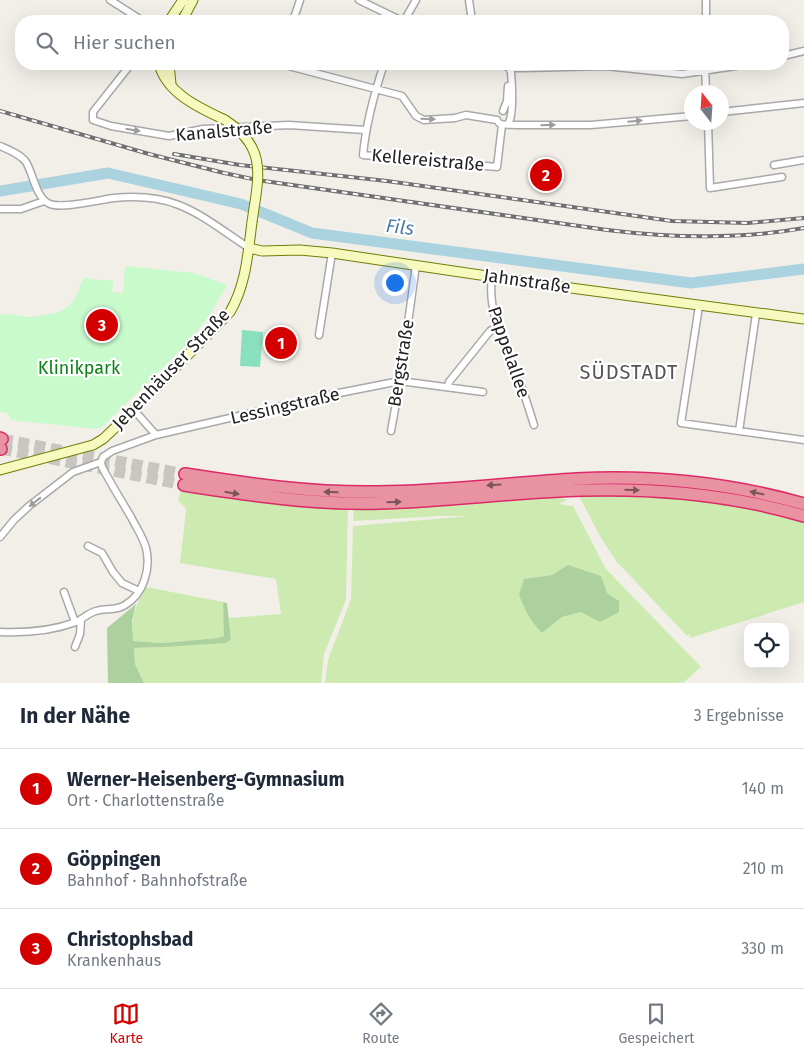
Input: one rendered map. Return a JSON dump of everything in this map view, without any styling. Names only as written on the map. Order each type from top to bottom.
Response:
[{"type":"highway","points":[[804,504],[739,490],[687,482],[628,478],[542,481],[430,490],[337,492],[185,480],[282,500],[344,503],[431,501],[584,490],[678,492],[742,502],[804,516]]},
{"type":"main road","points":[[173,15],[183,0]]},
{"type":"main road","points":[[185,15],[193,0]]},
{"type":"main road","name":"Jebenhäuser Straße","points":[[0,470],[93,445],[103,439],[230,312],[238,297],[249,248],[258,172],[251,143],[239,129],[178,94],[161,70]]},
{"type":"main road","points":[[170,70],[171,85]]},
{"type":"main road","name":"Jahnstraße","points":[[249,248],[279,252],[300,250],[332,252],[699,306],[804,319]]},
{"type":"street","points":[[110,0],[133,15]]},
{"type":"street","points":[[295,15],[300,0]]},
{"type":"street","points":[[359,0],[390,15]]},
{"type":"street","points":[[407,15],[416,0]]},
{"type":"street","points":[[469,0],[471,15]]},
{"type":"street","points":[[706,0],[706,15]]},
{"type":"street","points":[[789,55],[804,51]]},
{"type":"street","name":"Kanalstraße","points":[[126,70],[93,112],[93,120],[111,126],[169,136],[203,129],[308,126],[365,130]]},
{"type":"street","points":[[304,70],[402,96],[416,116],[424,120],[454,118],[466,115],[517,125],[591,124],[684,117]]},
{"type":"street","name":"Kellereistraße","points":[[382,70],[365,130],[363,155],[497,167],[502,123]]},
{"type":"street","points":[[502,123],[498,114],[503,110],[507,101],[508,70]]},
{"type":"street","points":[[502,123],[511,118],[512,87],[510,70]]},
{"type":"street","points":[[639,70],[682,74],[715,70]]},
{"type":"street","points":[[704,72],[705,85]]},
{"type":"street","points":[[729,111],[804,103]]},
{"type":"street","points":[[503,110],[510,114]]},
{"type":"street","points":[[708,130],[710,188],[782,177]]},
{"type":"street","points":[[0,146],[20,156],[26,162],[39,193],[44,201],[49,204],[58,205],[114,198],[165,200],[198,213],[249,248]]},
{"type":"street","points":[[774,165],[804,160]]},
{"type":"street","points":[[0,209],[21,209],[44,201]]},
{"type":"street","points":[[319,335],[332,252]]},
{"type":"street","name":"Bergstraße","points":[[391,431],[416,265]]},
{"type":"street","name":"Pappelallee","points":[[492,276],[490,296],[497,327],[519,380],[534,425]]},
{"type":"street","points":[[699,306],[681,423],[804,440]]},
{"type":"street","points":[[739,431],[756,314]]},
{"type":"street","points":[[448,387],[490,331],[497,327]]},
{"type":"street","name":"Lessingstraße","points":[[0,537],[29,506],[73,472],[101,462],[103,457],[112,451],[156,435],[334,394],[400,381],[483,392]]},
{"type":"street","points":[[134,410],[156,435]]},
{"type":"street","points":[[0,632],[36,631],[78,621],[94,611],[114,610],[125,606],[139,591],[146,577],[148,561],[146,548],[141,535],[102,467],[101,462]]},
{"type":"street","points":[[88,546],[102,553],[122,583],[139,591]]},
{"type":"street","points":[[64,592],[78,621],[80,634],[75,647]]},
{"type":"green space","name":"Klinikpark","points":[[125,266],[194,273],[227,285],[209,316],[185,346],[102,427],[95,429],[11,420],[7,413],[0,412],[0,315],[10,314],[31,317],[60,311],[74,299],[83,278],[114,281],[112,292],[123,293]]},
{"type":"green space","points":[[242,330],[263,332],[260,367],[240,366]]},
{"type":"green space","points":[[181,490],[238,500],[285,505],[348,507],[346,600],[324,654],[321,683],[144,683],[135,664],[134,648],[163,647],[231,639],[229,618],[281,614],[276,579],[180,563],[186,511],[185,507],[178,501]]},
{"type":"green space","points":[[579,496],[636,496],[693,501],[776,515],[804,522],[804,602],[690,638],[690,634],[687,636],[617,562],[601,538]]},
{"type":"green space","points":[[556,497],[567,500],[558,504],[573,506],[606,569],[701,667],[683,683],[325,683],[328,660],[351,599],[353,526],[470,516],[353,521],[354,507],[430,507]],"holes":[[[552,575],[607,593],[619,601],[562,617],[542,633],[524,579]]]},
{"type":"green space","points":[[568,565],[601,576],[607,593],[619,601],[619,612],[600,622],[581,612],[562,617],[542,633],[529,616],[519,595],[524,579],[552,575]]},
{"type":"green space","points":[[146,587],[223,602],[225,636],[163,643],[133,641],[132,625],[134,613]]},
{"type":"green space","points":[[223,602],[227,603],[231,639],[226,643],[134,648],[135,664],[144,683],[108,683],[107,628],[136,604],[132,621],[133,641],[163,643],[224,636]]},
{"type":"waterway","name":"Fils","points":[[0,191],[108,173],[241,204],[312,233],[691,283],[804,269]]},
{"type":"tunnel","points":[[2,439],[185,474]]},
{"type":"tunnel","points":[[1,449],[184,485]]},
{"type":"railway","points":[[0,111],[149,154],[257,180],[632,233],[706,237],[755,235],[804,228]]},
{"type":"railway","points":[[174,154],[240,165],[387,181],[672,221],[748,223],[804,218]]},
{"type":"place","name":"Göppingen","points":[[546,175]]},
{"type":"place","name":"Christophsbad","points":[[102,325]]},
{"type":"place","name":"Werner-Heisenberg-Gymnasium","points":[[281,343]]},
{"type":"district","name":"SÜDSTADT","points":[[629,372]]}]
